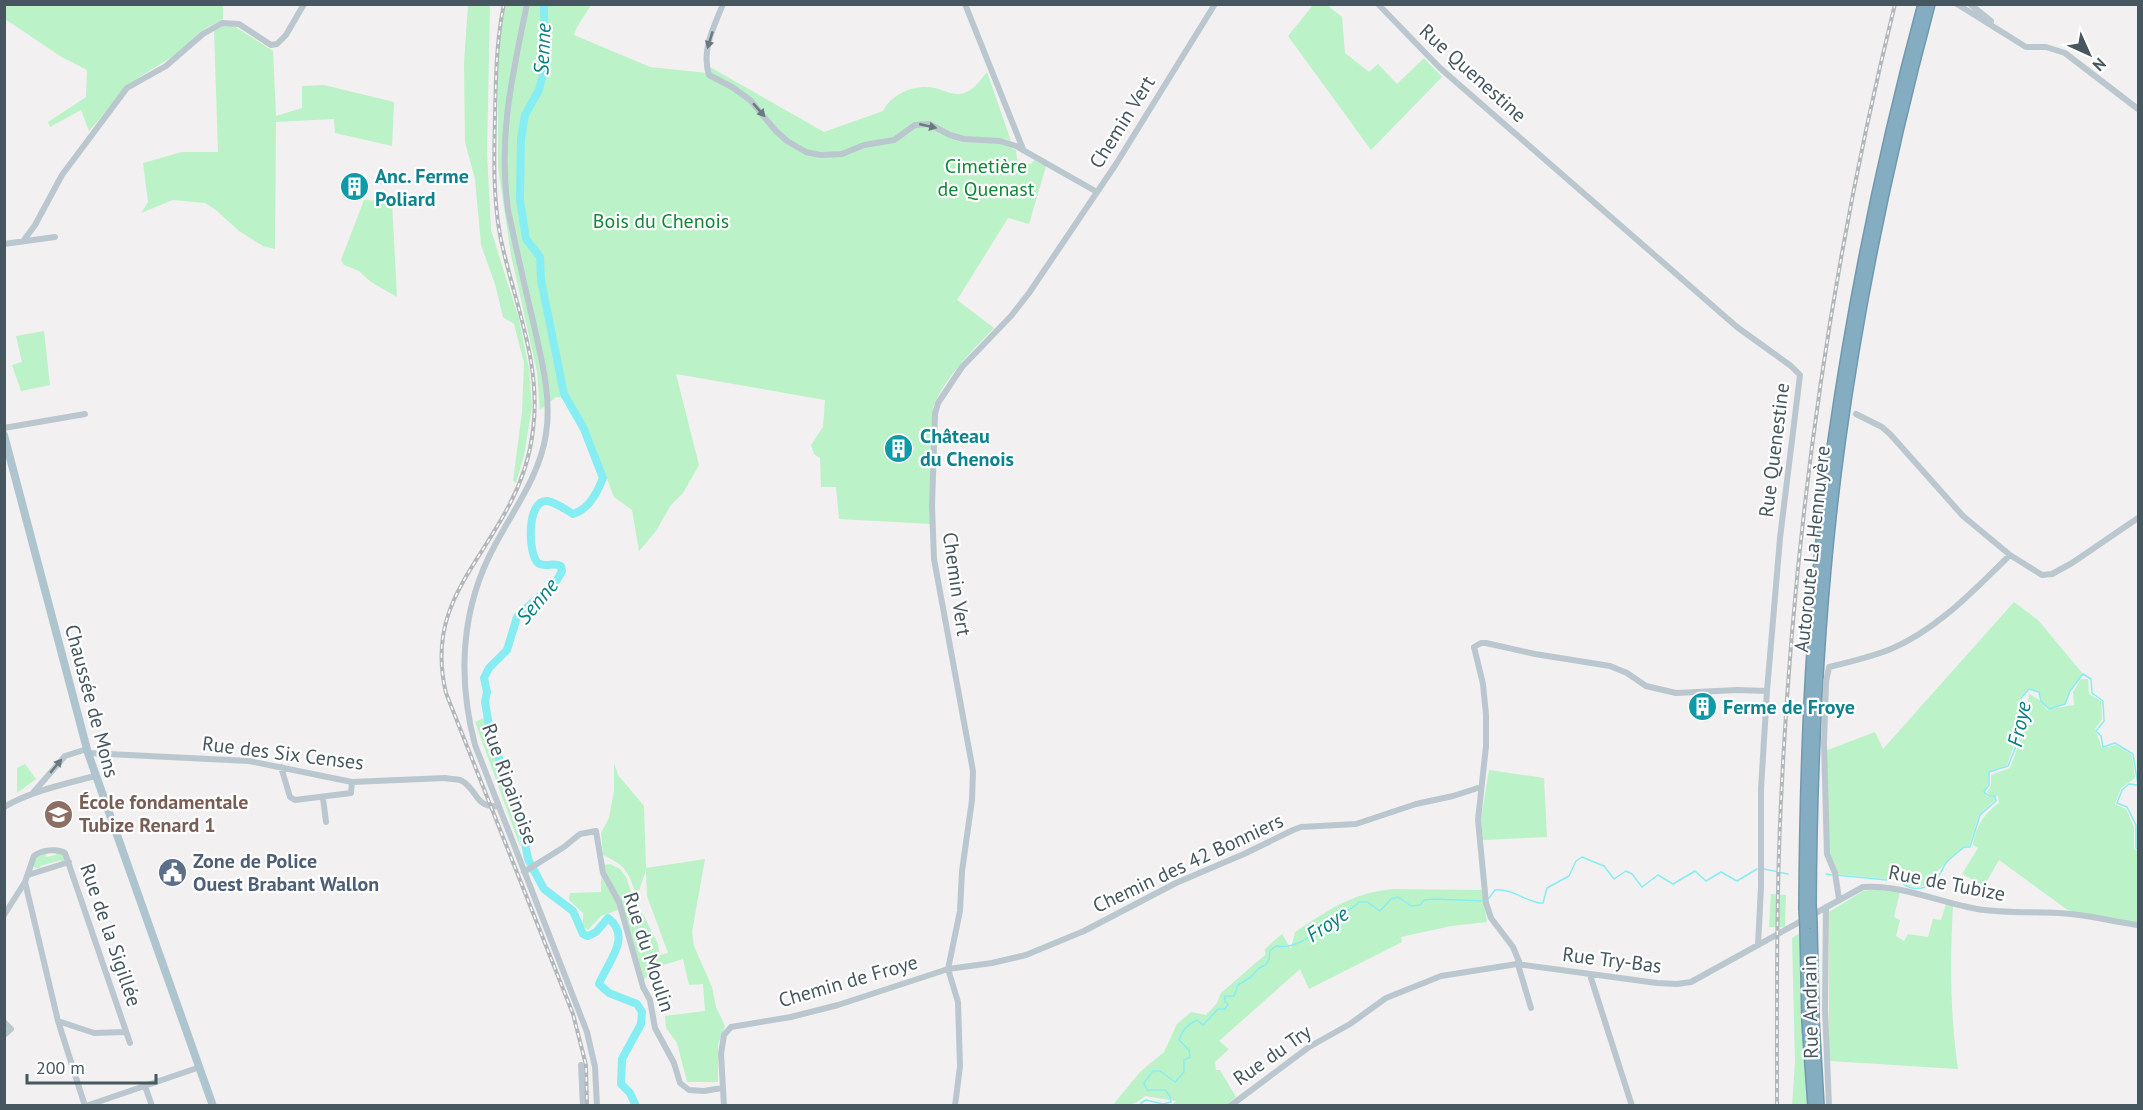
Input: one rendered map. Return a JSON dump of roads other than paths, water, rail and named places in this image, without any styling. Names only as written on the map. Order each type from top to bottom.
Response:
[{"type":"highway","name":"Autoroute La Hennuyère","points":[[1813,1106],[1807,1022],[1808,906],[1804,817],[1810,680],[1823,523],[1833,442],[1863,259],[1883,164],[1923,4]]},
{"type":"highway","name":"Autoroute La Hennuyère","points":[[1808,906],[1817,682],[1838,456],[1869,261],[1930,4]]},
{"type":"highway","name":"Autoroute La Hennuyère","points":[[1808,927],[1820,1106]]},
{"type":"main road","name":"Chaussée de Mons","points":[[4,435],[87,751],[213,1106]]},
{"type":"street","points":[[24,240],[62,174],[127,88],[166,66],[203,34],[222,23],[239,24],[271,45],[277,44],[286,35],[304,4]]},
{"type":"street","name":"Rue Ripainoise","points":[[527,4],[507,105],[504,158],[508,210],[545,376],[548,402],[546,434],[542,452],[525,492],[485,564],[473,601],[465,640],[464,681],[475,745],[527,871],[587,1032],[595,1066],[597,1106]]},
{"type":"street","points":[[723,4],[708,46],[706,57],[710,75],[750,100],[776,131],[787,141],[806,152],[820,155],[842,154],[864,145],[894,140],[915,125],[922,123],[964,139],[1007,142],[1097,192]]},
{"type":"street","points":[[964,4],[1024,150]]},
{"type":"street","name":"Chemin Vert","points":[[955,1106],[960,1077],[958,1002],[948,969],[960,911],[973,771],[934,559],[932,506],[935,414],[938,403],[962,367],[1020,306],[1125,150],[1215,4]]},
{"type":"street","name":"Rue Quenestine","points":[[1378,4],[1425,54],[1486,108],[1737,327],[1799,373],[1767,692],[1761,789],[1762,876],[1758,945]]},
{"type":"street","points":[[1957,4],[2026,47],[2046,47],[2065,53],[2139,109]]},
{"type":"street","points":[[1970,4],[1998,28]]},
{"type":"street","points":[[4,244],[55,237]]},
{"type":"street","points":[[4,428],[85,414]]},
{"type":"street","points":[[1856,414],[1882,427],[1890,434],[1952,505],[2010,555],[2037,573],[2047,575],[2072,563],[2139,518]]},
{"type":"street","points":[[1839,899],[1835,875],[1827,854],[1824,743],[1826,682],[1829,667],[1878,654],[1908,640],[1958,606],[2010,555]]},
{"type":"street","points":[[1531,1008],[1513,946],[1488,913],[1486,901],[1479,831],[1486,746],[1486,715],[1483,684],[1474,647],[1481,643],[1610,666],[1627,673],[1646,686],[1676,693],[1737,690],[1767,692]]},
{"type":"street","points":[[32,794],[64,756],[87,751]]},
{"type":"street","name":"Rue des Six Censes","points":[[87,751],[249,761],[352,782],[445,778],[459,780],[473,790],[484,806],[499,806]]},
{"type":"street","points":[[281,766],[291,799],[323,798],[351,793],[352,782]]},
{"type":"street","points":[[4,807],[32,794],[95,776]]},
{"type":"street","name":"Chemin des 42 Bonniers","points":[[948,969],[1003,961],[1051,946],[1176,883],[1301,827],[1356,824],[1416,804],[1481,787]]},
{"type":"street","points":[[323,798],[326,822]]},
{"type":"street","name":"Rue du Moulin","points":[[527,871],[580,834],[596,831],[603,873],[619,902],[640,978],[650,1000],[655,1028],[674,1063],[680,1083],[689,1090],[704,1091],[722,1088]]},
{"type":"street","name":"Rue de la Sigillée","points":[[28,875],[32,858],[37,853],[62,850],[65,853],[130,1043]]},
{"type":"street","points":[[4,915],[28,875],[69,862]]},
{"type":"street","points":[[25,882],[62,1036],[85,1106],[200,1067]]},
{"type":"street","name":"Rue de Tubize","points":[[1700,977],[1863,887],[1874,886],[1975,909],[2071,914],[2139,925]]},
{"type":"street","name":"Rue Andrain","points":[[1826,907],[1825,1009],[1829,1106]]},
{"type":"street","name":"Rue Try-Bas","points":[[1334,1033],[1386,998],[1449,974],[1520,964],[1590,975],[1677,984],[1691,982],[1700,977]]},
{"type":"street","name":"Chemin de Froye","points":[[724,1106],[722,1044],[724,1035],[731,1027],[791,1017],[838,1005],[948,969]]},
{"type":"street","points":[[1590,975],[1632,1106]]},
{"type":"street","name":"Rue de la Sigillée","points":[[58,1021],[94,1033],[126,1032]]},
{"type":"street","points":[[4,1022],[11,1029],[4,1035]]},
{"type":"street","name":"Rue du Try","points":[[1230,1106],[1309,1047],[1334,1033]]},
{"type":"street","points":[[581,1065],[583,1106]]},
{"type":"street","points":[[145,1086],[152,1106]]},
{"type":"waterway","name":"Senne","points":[[544,4],[545,66],[539,90],[525,115],[521,139],[520,200],[526,239],[540,257],[541,280],[564,394],[584,429],[603,478],[592,500],[579,512],[573,514],[547,501],[540,503],[535,509],[531,529],[532,550],[535,558],[541,564],[561,566],[562,571],[557,580],[517,617],[507,650],[489,668],[484,678],[487,692],[485,702],[489,726],[506,781],[519,811],[528,859],[544,889],[573,911],[583,934],[588,936],[596,932],[608,918],[615,925],[618,933],[616,950],[599,984],[609,993],[637,1004],[642,1012],[641,1024],[622,1059],[621,1084],[630,1093],[636,1106]]},
{"type":"waterway","name":"Froye","points":[[1836,875],[1887,880],[1895,877],[1904,885],[1915,888],[1931,884],[1950,859],[1964,847],[1970,847],[1980,815],[1996,801],[1995,796],[1989,796],[1984,792],[1989,785],[1989,772],[2008,766],[2021,734],[2021,698],[2029,689],[2039,692],[2041,701],[2049,709],[2065,704],[2070,691],[2083,674],[2091,679],[2092,693],[2103,701],[2104,721],[2096,731],[2101,736],[2103,747],[2115,743],[2133,754],[2138,785],[2129,784],[2122,790],[2117,803],[2127,807],[2136,825],[2136,848],[2138,849]]},
{"type":"waterway","name":"Froye","points":[[1489,898],[1495,890],[1502,890],[1543,903],[1547,888],[1569,876],[1576,861],[1582,857],[1604,866],[1614,879],[1626,871],[1632,874],[1642,887],[1658,875],[1673,884],[1695,871],[1706,881],[1721,872],[1737,881],[1757,869]]},
{"type":"waterway","name":"Froye","points":[[1764,869],[1788,874]]},
{"type":"waterway","name":"Froye","points":[[1826,874],[1832,875]]},
{"type":"waterway","name":"Froye","points":[[1142,1106],[1141,1103],[1146,1100],[1163,1104],[1171,1102],[1165,1090],[1147,1090],[1144,1083],[1153,1071],[1160,1071],[1175,1082],[1184,1072],[1184,1060],[1190,1057],[1189,1050],[1179,1040],[1184,1030],[1197,1020],[1203,1025],[1218,1009],[1225,1009],[1228,1004],[1225,1002],[1225,996],[1234,996],[1238,985],[1265,965],[1269,960],[1270,951],[1276,946],[1293,945],[1300,942],[1359,902],[1367,902],[1380,911],[1391,899],[1398,897],[1411,906],[1420,905],[1424,900],[1435,899],[1483,901]]},
{"type":"railway","points":[[504,4],[499,32],[496,75],[495,191],[500,235],[530,356],[535,405],[533,430],[524,472],[516,492],[467,576],[447,617],[442,640],[442,665],[446,693],[573,1014],[586,1065],[587,1106]]},
{"type":"railway","points":[[1777,1106],[1780,822],[1796,586],[1820,390],[1835,293],[1853,196],[1895,4]]},
{"type":"place","name":"Anc. Ferme Poliard","points":[[354,187]]},
{"type":"place","name":"Château du Chenois","points":[[899,448]]},
{"type":"place","name":"Ferme de Froye","points":[[1702,707]]},
{"type":"place","name":"École fondamentale Tubize Renard 1","points":[[58,814]]},
{"type":"place","name":"Zone de Police Ouest Brabant Wallon","points":[[172,872]]},
{"type":"park label","name":"Cimetière de Quenast","points":[[986,178]]},
{"type":"park label","name":"Bois du Chenois","points":[[661,221]]}]
